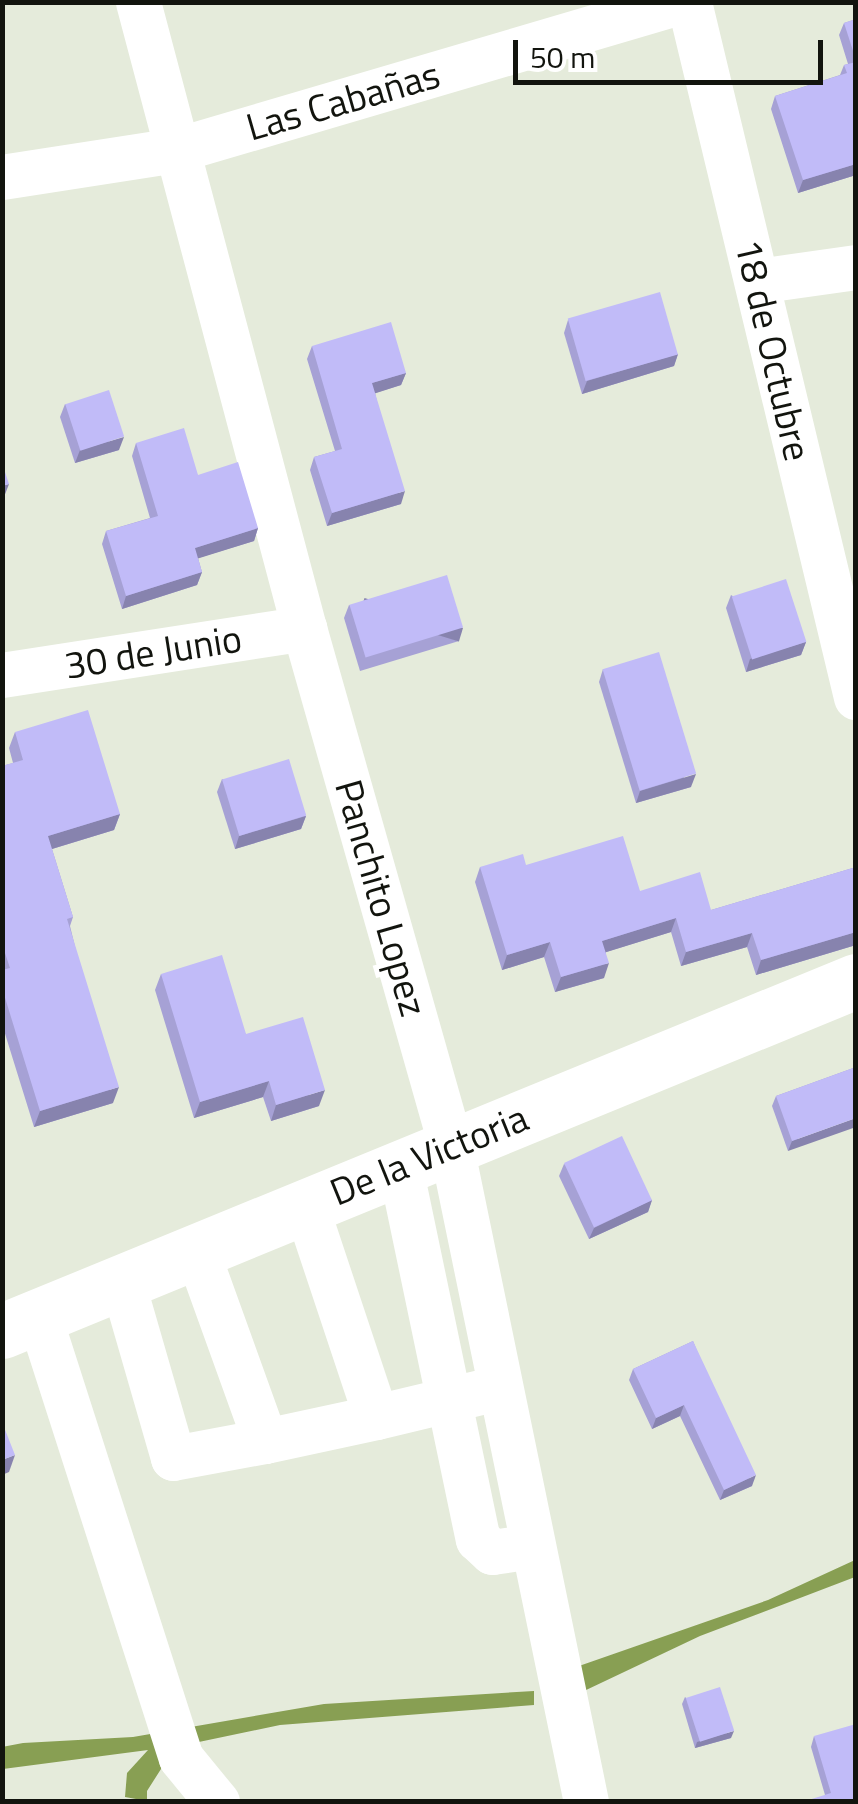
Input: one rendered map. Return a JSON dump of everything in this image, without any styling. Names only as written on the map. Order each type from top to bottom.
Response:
[{"type":"main road","name":"De la Victoria","points":[[21,1323],[856,981]]},
{"type":"street","name":"Panchito Lopez","points":[[138,2],[304,628],[451,1146],[565,1719],[586,1802]]},
{"type":"street","name":"Las Cabañas","points":[[2,177],[176,150],[679,2]]},
{"type":"street","name":"18 de Octubre","points":[[689,2],[856,697]]},
{"type":"street","points":[[757,281],[856,267]]},
{"type":"street","name":"30 de Junio","points":[[2,675],[304,628]]},
{"type":"street","points":[[400,1166],[483,1548],[492,1552],[532,1546]]},
{"type":"street","points":[[306,1206],[376,1417]]},
{"type":"street","points":[[196,1249],[265,1441]]},
{"type":"street","points":[[122,1280],[174,1458],[500,1388]]},
{"type":"street","points":[[21,1323],[181,1758],[218,1802]]},
{"type":"shaded area","points":[[855,1560],[855,1577],[700,1636],[584,1691],[579,1666],[768,1600]]},
{"type":"shaded area","points":[[534,1691],[534,1705],[280,1725],[175,1747],[147,1791],[147,1801],[125,1797],[127,1773],[148,1750],[3,1769],[2,1747],[23,1743],[133,1737],[324,1704]]},
{"type":"building","points":[[856,19],[856,60],[844,23]]},
{"type":"building","points":[[856,62],[856,164],[803,180],[775,96],[847,73],[844,65]]},
{"type":"building","points":[[660,292],[678,354],[586,381],[568,318]]},
{"type":"building","points":[[391,322],[406,373],[372,383],[405,491],[332,513],[314,457],[342,449],[312,346]]},
{"type":"building","points":[[109,390],[124,437],[80,451],[65,404]]},
{"type":"building","points":[[184,428],[198,475],[238,462],[258,528],[195,548],[202,572],[126,596],[106,531],[158,516],[136,443]]},
{"type":"building","points":[[2,463],[9,484],[2,486]]},
{"type":"building","points":[[447,575],[463,628],[366,657],[349,605]]},
{"type":"building","points":[[786,579],[806,642],[752,659],[732,597]]},
{"type":"building","points":[[659,652],[696,773],[640,791],[603,669]]},
{"type":"building","points":[[88,710],[120,814],[48,836],[73,917],[67,919],[119,1087],[40,1111],[2,988],[2,970],[10,968],[2,944],[2,766],[23,760],[15,732]]},
{"type":"building","points":[[289,759],[306,815],[239,836],[222,779]]},
{"type":"building","points":[[623,836],[640,891],[700,872],[711,910],[856,867],[856,932],[761,960],[752,933],[686,952],[676,918],[602,941],[609,963],[561,977],[550,942],[507,955],[480,867],[523,854],[526,865]]},
{"type":"building","points":[[222,955],[246,1034],[303,1017],[325,1090],[276,1105],[269,1081],[200,1102],[161,974]]},
{"type":"building","points":[[856,1067],[856,1118],[792,1141],[776,1096]]},
{"type":"building","points":[[622,1136],[652,1200],[594,1227],[564,1163]]},
{"type":"building","points":[[693,1341],[756,1475],[724,1490],[684,1405],[656,1418],[633,1369]]},
{"type":"building","points":[[2,1422],[15,1455],[2,1460]]},
{"type":"building","points":[[720,1687],[734,1731],[700,1742],[686,1698]]},
{"type":"building","points":[[856,1724],[856,1802],[802,1802],[831,1793],[814,1736]]}]
